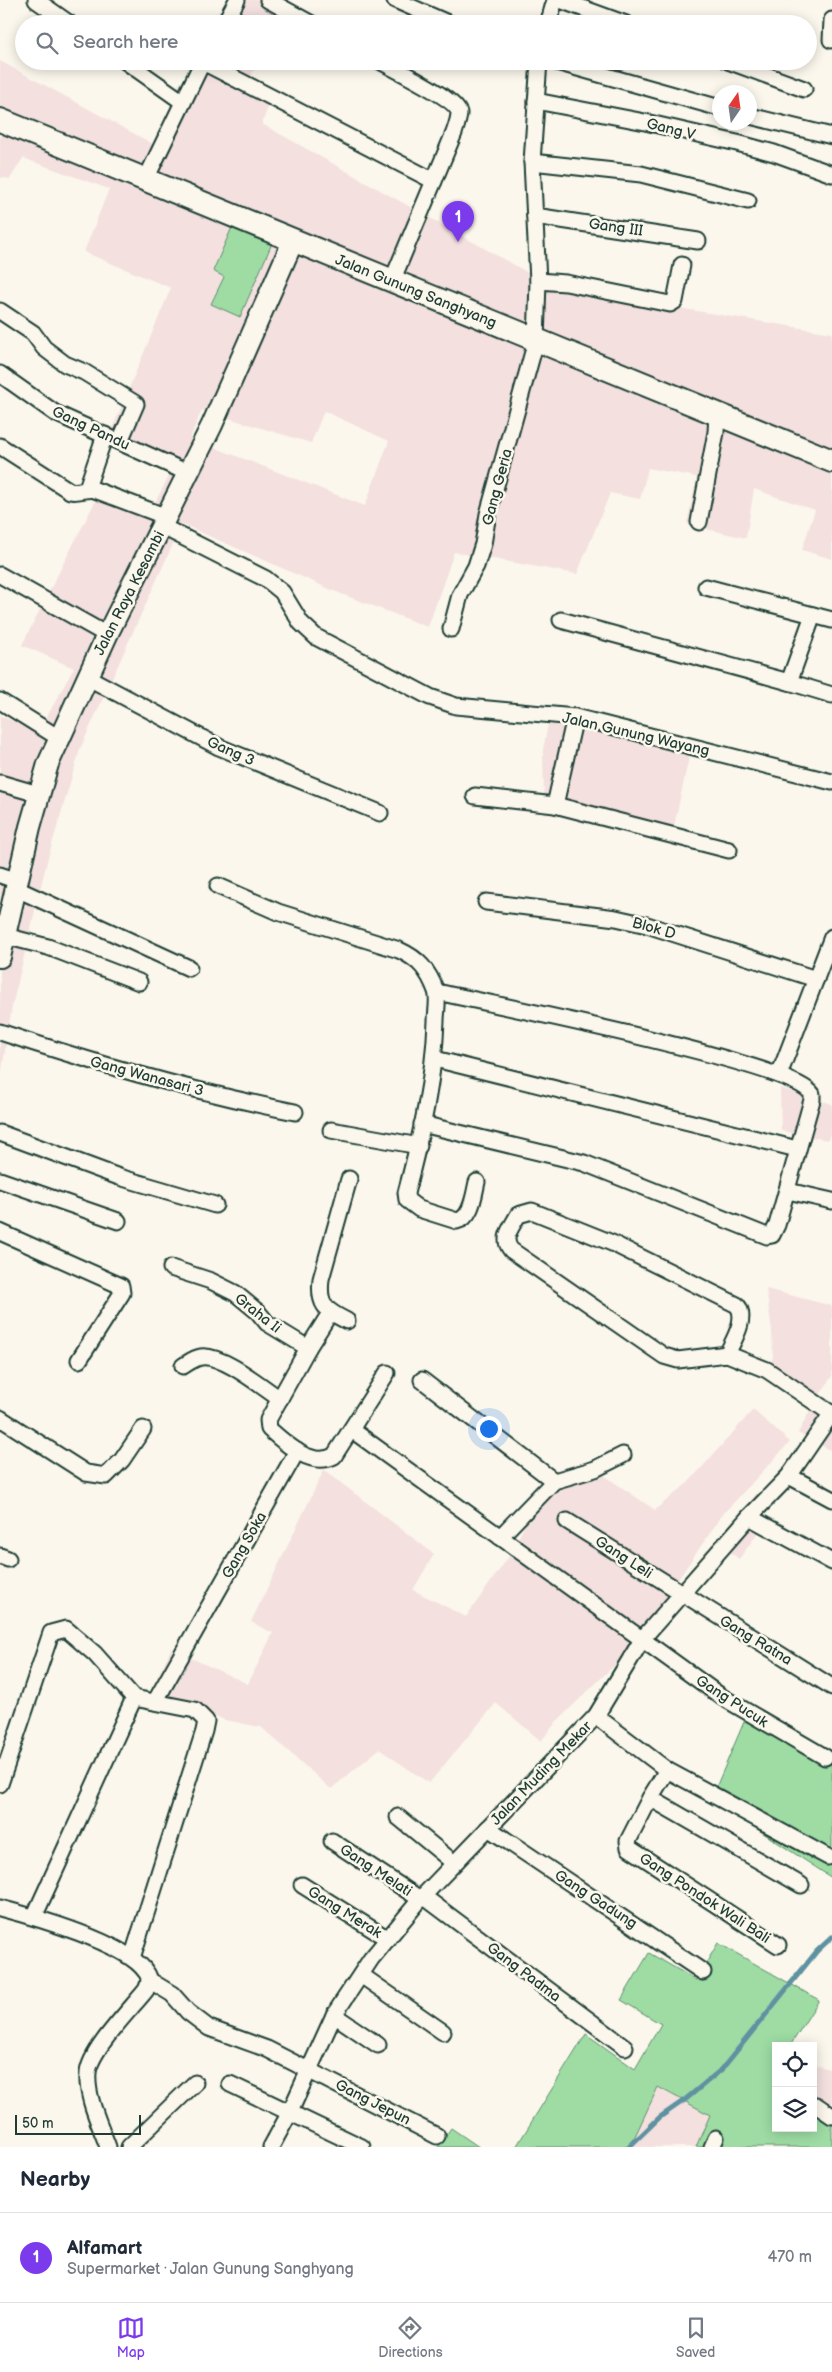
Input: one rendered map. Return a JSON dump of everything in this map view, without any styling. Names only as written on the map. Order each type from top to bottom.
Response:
[{"type":"main road","name":"Jalan Gunung Sanghyang","points":[[0,120],[832,461]]},
{"type":"street","points":[[36,0],[57,15]]},
{"type":"street","points":[[229,15],[237,0]]},
{"type":"street","points":[[268,0],[296,15]]},
{"type":"street","points":[[395,0],[429,15]]},
{"type":"street","points":[[551,15],[555,0]]},
{"type":"street","points":[[560,0],[601,15]]},
{"type":"street","points":[[831,40],[832,20]]},
{"type":"street","points":[[138,70],[183,102]]},
{"type":"street","points":[[146,180],[199,70]]},
{"type":"street","points":[[220,70],[434,182]]},
{"type":"street","points":[[392,281],[434,182],[454,132],[459,114],[456,107],[443,96],[396,70]]},
{"type":"street","name":"Gang Geria","points":[[451,629],[460,595],[476,566],[483,544],[493,496],[536,341],[538,281],[532,162],[538,70]]},
{"type":"street","points":[[585,70],[712,106]]},
{"type":"street","points":[[752,70],[804,89]]},
{"type":"street","name":"Gang V","points":[[536,101],[645,122],[737,143],[774,153],[832,174]]},
{"type":"street","points":[[757,118],[832,136]]},
{"type":"street","points":[[532,162],[641,174],[748,201]]},
{"type":"street","name":"Gang III","points":[[535,216],[698,241]]},
{"type":"street","name":"Jalan Raya Kesambi","points":[[0,957],[5,936],[12,882],[38,794],[59,738],[107,635],[165,522],[232,384],[262,308],[294,241]]},
{"type":"street","points":[[538,281],[566,283],[670,304],[675,301],[682,265]]},
{"type":"street","points":[[0,311],[37,336],[44,348],[65,364],[84,372],[136,404],[120,441]]},
{"type":"street","name":"Gang Pandu","points":[[0,374],[55,413],[188,473]]},
{"type":"street","points":[[699,522],[716,432],[717,414]]},
{"type":"street","points":[[0,446],[63,488],[76,492],[87,488],[105,435]]},
{"type":"street","name":"Jalan Gunung Wayang","points":[[87,488],[165,522],[266,579],[282,592],[301,624],[316,637],[430,697],[456,706],[575,717],[832,782]]},
{"type":"street","points":[[0,575],[107,635]]},
{"type":"street","points":[[706,587],[832,620]]},
{"type":"street","points":[[789,682],[813,615]]},
{"type":"street","points":[[561,620],[832,695]]},
{"type":"street","name":"Gang 3","points":[[87,678],[219,747],[380,812]]},
{"type":"street","points":[[0,701],[59,738]]},
{"type":"street","points":[[555,805],[575,717]]},
{"type":"street","points":[[0,783],[38,794]]},
{"type":"street","points":[[475,796],[555,805],[729,850]]},
{"type":"street","points":[[12,882],[189,968]]},
{"type":"street","points":[[218,886],[278,912],[415,957],[424,966],[437,992],[435,1059],[419,1146],[406,1193],[407,1200],[411,1204],[457,1221],[461,1220],[468,1214],[477,1182]]},
{"type":"street","name":"Blok D","points":[[486,902],[616,918],[646,925],[816,979]]},
{"type":"street","points":[[5,936],[48,947],[139,982]]},
{"type":"street","points":[[778,1075],[832,937]]},
{"type":"street","points":[[422,1124],[584,1163],[648,1187],[762,1236],[772,1235],[774,1232],[788,1190],[812,1094],[804,1085],[778,1075],[611,1030],[437,992]]},
{"type":"street","name":"Gang Wanasari 3","points":[[0,1032],[180,1086],[296,1112]]},
{"type":"street","points":[[435,1059],[798,1149]]},
{"type":"street","points":[[331,1130],[419,1146]]},
{"type":"street","points":[[0,1133],[119,1177],[215,1204]]},
{"type":"street","points":[[347,1321],[330,1313],[321,1301],[320,1289],[349,1179]]},
{"type":"street","points":[[0,1180],[118,1221]]},
{"type":"street","points":[[788,1190],[832,1201]]},
{"type":"street","points":[[727,1354],[742,1317],[742,1310],[732,1302],[612,1243],[549,1216],[532,1211],[518,1215],[506,1238],[506,1245],[511,1250],[664,1356],[678,1360],[727,1354],[768,1370],[832,1413]]},
{"type":"street","points":[[0,1232],[121,1286],[122,1293],[79,1360]]},
{"type":"street","name":"Graha Ii","points":[[171,1268],[211,1281],[235,1293],[258,1312],[267,1323],[308,1348]]},
{"type":"street","points":[[330,1313],[268,1420],[268,1429],[297,1451],[318,1461],[325,1461],[334,1456],[387,1373]]},
{"type":"street","points":[[183,1366],[202,1357],[213,1359],[232,1367],[280,1399]]},
{"type":"street","points":[[422,1380],[554,1481]]},
{"type":"street","name":"Jalan Muding Mekar","points":[[271,2147],[289,2114],[334,2015],[388,1939],[454,1863],[596,1716],[643,1638],[749,1517],[789,1476],[832,1413]]},
{"type":"street","points":[[0,1418],[86,1473],[106,1476],[122,1460],[143,1429]]},
{"type":"street","points":[[352,1430],[572,1591],[643,1638]]},
{"type":"street","name":"Gang Soka","points":[[155,1702],[297,1451]]},
{"type":"street","points":[[500,1537],[554,1481],[595,1469],[623,1455]]},
{"type":"street","points":[[789,1476],[832,1499]]},
{"type":"street","points":[[749,1517],[832,1562]]},
{"type":"street","name":"Gang Leli","points":[[567,1521],[680,1594]]},
{"type":"street","name":"Gang Ratna","points":[[680,1594],[832,1687]]},
{"type":"street","points":[[0,1784],[51,1633],[57,1630],[66,1629],[95,1654],[134,1698],[195,1710],[206,1720],[132,1958],[89,1938],[34,1917],[0,1908]]},
{"type":"street","name":"Gang Pucuk","points":[[643,1638],[722,1697],[825,1757]]},
{"type":"street","points":[[34,1917],[134,1698]]},
{"type":"street","points":[[596,1716],[667,1770],[828,1857]]},
{"type":"street","name":"Gang Pondok Wali Bali","points":[[667,1770],[628,1841],[630,1848],[778,1945]]},
{"type":"street","points":[[650,1798],[801,1885]]},
{"type":"street","points":[[398,1817],[454,1863]]},
{"type":"street","name":"Gang Gadung","points":[[488,1828],[704,1972]]},
{"type":"street","name":"Gang Melati","points":[[332,1841],[422,1898]]},
{"type":"street","name":"Gang Merak","points":[[302,1885],[388,1939]]},
{"type":"street","name":"Gang Padma","points":[[422,1898],[625,2047]]},
{"type":"street","name":"Gang Jepun","points":[[132,1958],[147,1972],[150,1980],[172,1994],[188,2012],[209,2028],[267,2049],[437,2136]]},
{"type":"street","points":[[361,1975],[443,2032]]},
{"type":"street","points":[[108,2147],[90,2093],[88,2072],[92,2056],[146,1990],[150,1980]]},
{"type":"street","points":[[334,2015],[378,2045]]},
{"type":"street","points":[[128,2147],[195,2083]]},
{"type":"street","points":[[230,2084],[289,2114],[362,2147]]},
{"type":"street","points":[[817,2106],[832,2116]]},
{"type":"shaded area","points":[[238,0],[289,0],[282,15],[232,15]]},
{"type":"shaded area","points":[[0,61],[164,150],[178,85],[196,70],[254,70],[250,78],[270,100],[262,124],[555,288],[832,333],[832,559],[802,550],[815,510],[754,489],[746,538],[693,526],[687,523],[697,477],[648,468],[640,499],[610,493],[577,574],[454,552],[428,627],[334,591],[182,524],[80,749],[47,861],[12,1006],[0,1081],[0,716],[39,731],[74,668],[22,645],[101,490],[151,510],[177,461],[110,434],[171,288],[84,252],[109,189],[23,158],[10,179],[0,177],[0,138],[5,127],[0,125]],"holes":[[[275,234],[224,277],[213,270]],[[202,410],[311,443],[324,411],[389,441],[365,506],[190,438]]]},
{"type":"shaded area","points":[[551,709],[692,743],[673,831],[544,796],[543,750]]},
{"type":"shaded area","points":[[780,1088],[832,1104],[832,1128],[828,1140],[781,1131]]},
{"type":"shaded area","points":[[766,1289],[832,1306],[832,1376],[818,1398],[766,1371],[773,1358],[772,1330]]},
{"type":"shaded area","points":[[753,1410],[790,1442],[723,1514],[628,1652],[557,1721],[541,1741],[496,1703],[429,1783],[379,1749],[331,1789],[261,1727],[225,1720],[152,1689],[171,1649],[248,1684],[273,1633],[251,1622],[324,1470],[434,1554],[413,1590],[466,1617],[510,1555],[535,1505],[590,1466],[655,1510],[688,1483]]},
{"type":"shaded area","points":[[810,1411],[832,1423],[832,1451],[798,1433]]},
{"type":"shaded area","points":[[758,1492],[769,1500],[754,1519],[763,1526],[739,1559],[721,1545],[746,1514],[744,1511]]},
{"type":"shaded area","points":[[817,2065],[832,2070],[832,2106],[817,2097]]},
{"type":"shaded area","points":[[658,2087],[710,2115],[696,2147],[630,2147]]},
{"type":"green space","points":[[236,218],[276,234],[240,317],[211,304],[224,277],[213,271]]},
{"type":"green space","points":[[747,1715],[832,1759],[832,1878],[711,1799]]},
{"type":"green space","points":[[718,1943],[819,2000],[793,2042],[772,2042],[772,2132],[817,2132],[817,2097],[832,2106],[832,2147],[696,2147],[710,2115],[658,2087],[630,2147],[516,2147],[586,2034],[635,2069],[661,2024],[621,2000],[649,1953],[696,1980]]},
{"type":"green space","points":[[451,2128],[479,2147],[438,2147]]},
{"type":"waterway","points":[[629,2147],[660,2117],[686,2099],[722,2069],[817,1951],[832,1937]]},
{"type":"place","name":"Alfamart","points":[[458,242]]}]
